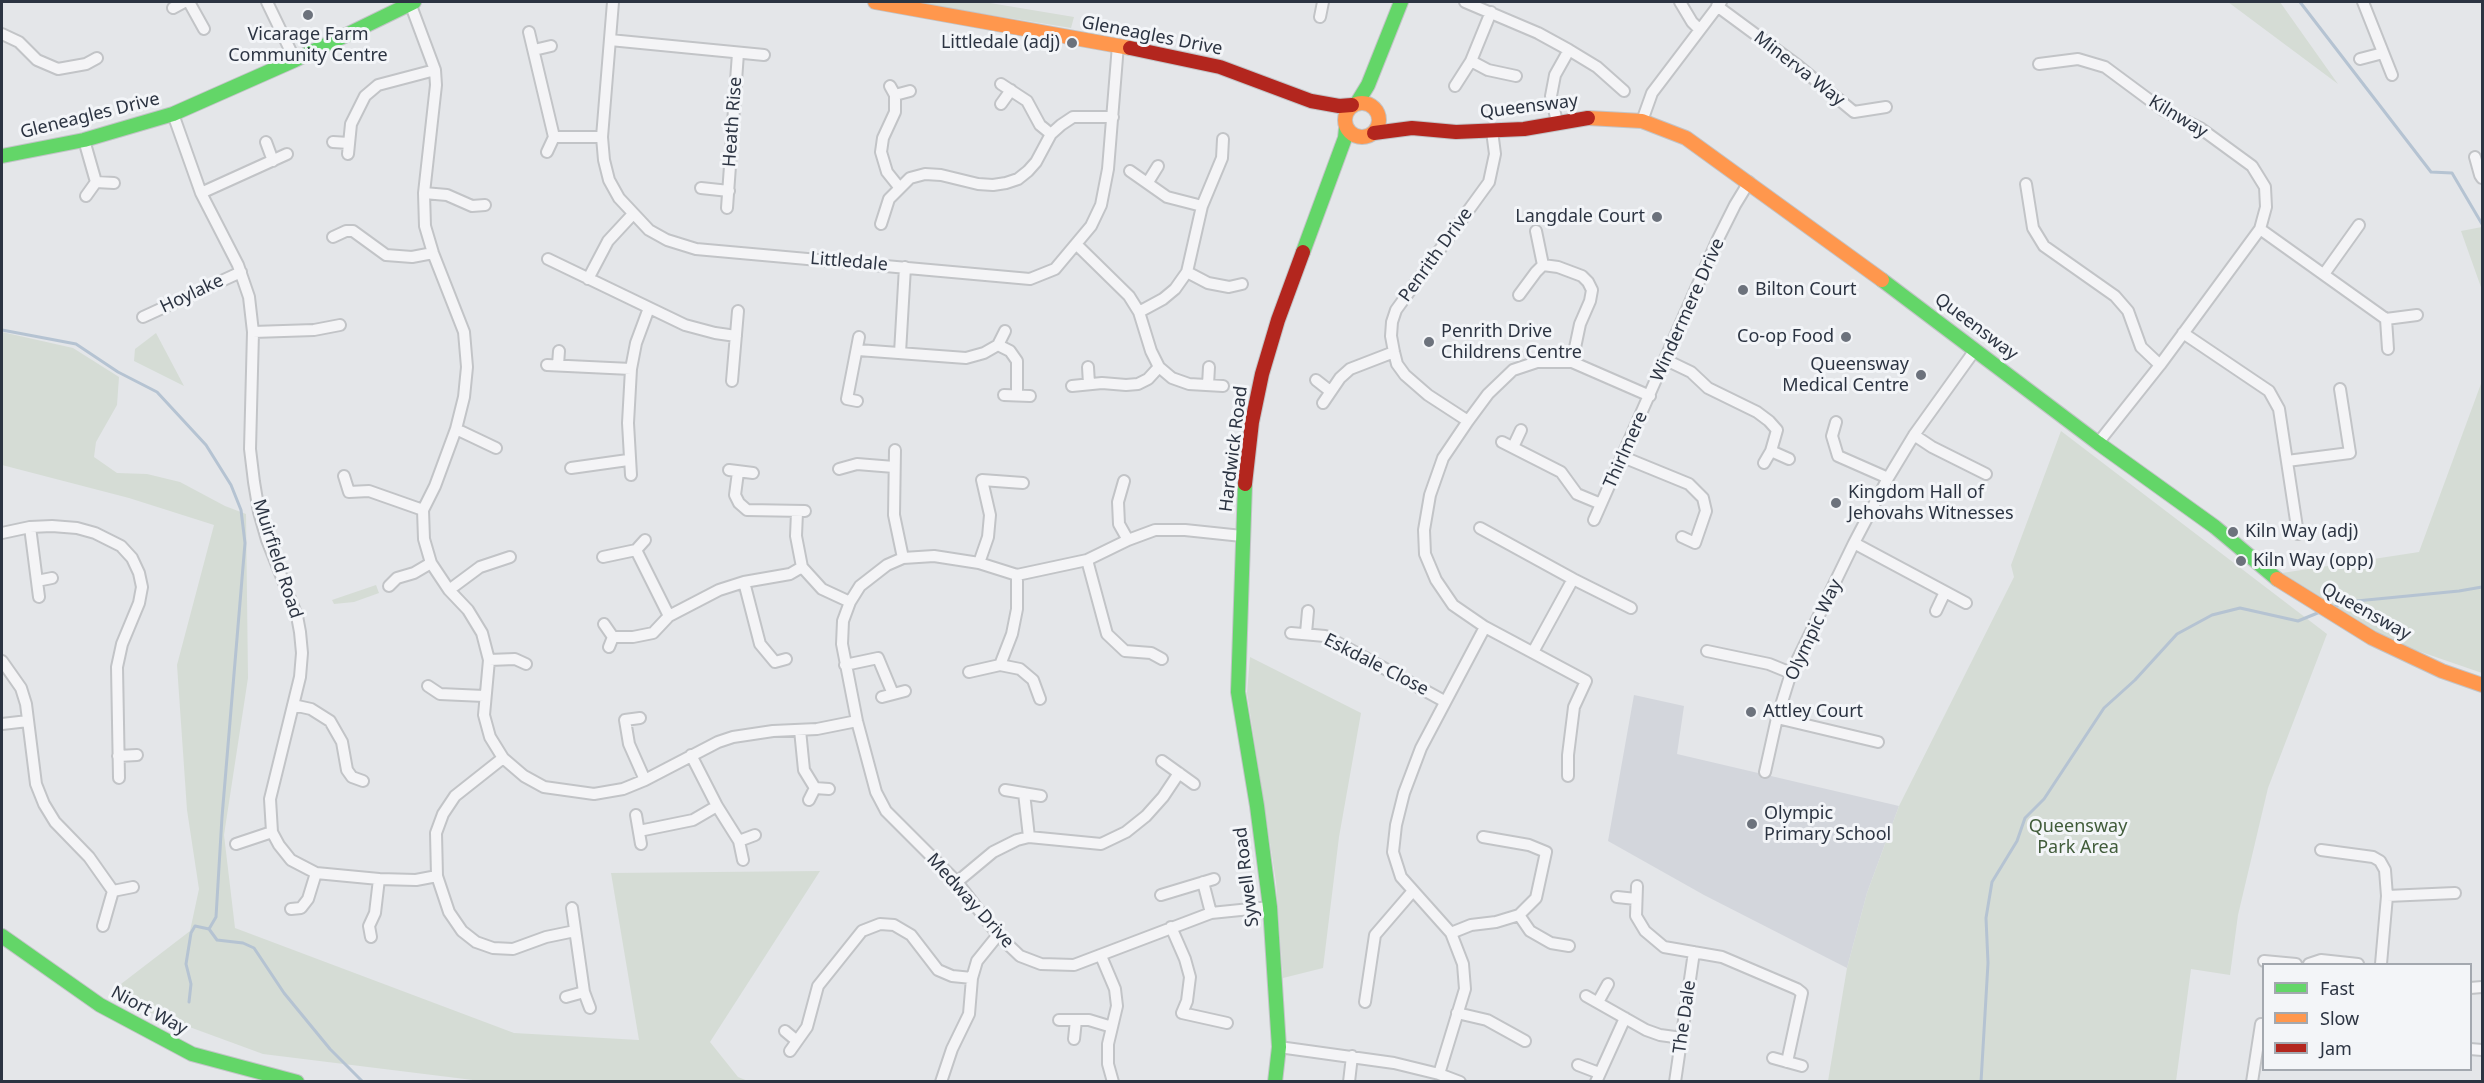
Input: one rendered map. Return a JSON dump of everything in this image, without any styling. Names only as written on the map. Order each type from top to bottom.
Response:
[{"type":"main road","name":"Gleneagles Drive","points":[[2,156],[84,140],[173,114],[295,60],[412,2]]},
{"type":"main road","name":"Gleneagles Drive","points":[[875,2],[1118,45],[1220,67],[1311,101],[1337,115],[1346,126]]},
{"type":"main road","points":[[1377,62],[1379,124],[1369,135],[1354,136],[1346,126],[1346,113],[1364,94],[1401,2]]},
{"type":"main road","name":"Gleneagles Drive","points":[[1311,101],[1339,106],[1355,104]]},
{"type":"main road","points":[[1355,104],[1366,103],[1377,112]]},
{"type":"main road","name":"Queensway","points":[[1377,112],[1412,128]]},
{"type":"main road","name":"Queensway","points":[[1369,135],[1412,128],[1456,132],[1524,129],[1587,118],[1642,121],[1686,138],[1749,182],[2215,527],[2282,583],[2308,601],[2372,638],[2442,671],[2482,685]]},
{"type":"main road","name":"Hardwick Road","points":[[1237,669],[1245,483],[1262,374],[1278,320],[1345,138],[1346,126]]},
{"type":"main road","name":"Hardwick Road","points":[[1332,174],[1369,135]]},
{"type":"main road","name":"Sywell Road","points":[[1237,669],[1240,718],[1257,806],[1270,907],[1280,1047],[1275,1082]]},
{"type":"main road","name":"Niort Way","points":[[2,936],[100,1005],[192,1054],[297,1082]]},
{"type":"street","points":[[173,8],[184,2]]},
{"type":"street","points":[[189,2],[204,29]]},
{"type":"street","points":[[267,2],[295,60]]},
{"type":"street","points":[[412,2],[435,70],[436,100],[423,193],[425,226],[433,253],[464,332],[467,367],[464,397],[456,429],[435,486],[423,510],[424,539],[432,563],[449,590],[468,610],[482,633],[489,660],[484,715],[490,737],[503,758],[529,779],[544,787],[594,794],[645,780],[718,742],[742,735],[817,729],[857,721]]},
{"type":"street","name":"Littledale","points":[[613,2],[602,137],[604,160],[609,180],[619,198],[649,230],[667,240],[696,249],[1030,279],[1055,269],[1091,226],[1101,205],[1106,186],[1118,45]]},
{"type":"street","points":[[1320,17],[1323,2]]},
{"type":"street","points":[[1465,2],[1538,33],[1569,50],[1597,67],[1624,91]]},
{"type":"street","points":[[1680,2],[1699,29]]},
{"type":"street","points":[[2363,2],[2392,75]]},
{"type":"street","name":"Minerva Way","points":[[1642,121],[1652,93],[1719,4],[1854,112],[1886,107]]},
{"type":"street","points":[[1455,86],[1471,61],[1491,12]]},
{"type":"street","points":[[529,32],[554,137],[547,152]]},
{"type":"street","points":[[2,34],[19,42],[37,60],[58,69],[86,64],[97,58]]},
{"type":"street","name":"Heath Rise","points":[[610,40],[764,55]]},
{"type":"street","points":[[534,50],[551,46]]},
{"type":"street","points":[[1557,122],[1551,96],[1555,75],[1569,50]]},
{"type":"street","name":"Heath Rise","points":[[727,208],[738,53]]},
{"type":"street","points":[[2361,59],[2383,53]]},
{"type":"street","name":"Kilnway","points":[[2039,64],[2078,59],[2105,67],[2163,110],[2200,128],[2252,166],[2265,188],[2266,207],[2260,229],[2160,365],[2098,442]]},
{"type":"street","points":[[1471,61],[1488,70],[1516,76]]},
{"type":"street","points":[[333,142],[348,148],[351,124],[358,107],[365,96],[378,85],[435,70]]},
{"type":"street","points":[[1001,104],[1006,87],[1027,101],[1040,125],[1052,134]]},
{"type":"street","points":[[899,187],[887,172],[881,152],[883,138],[895,112],[893,90],[910,91]]},
{"type":"street","name":"Muirfield Road","points":[[173,114],[201,193],[241,272],[249,297],[253,332],[254,383],[250,449],[259,512],[276,564],[297,616],[300,633],[302,653],[300,677],[270,799],[273,832],[279,845],[291,860],[316,873],[416,880],[437,876]]},
{"type":"street","points":[[881,224],[889,199],[910,178],[926,174],[941,175],[978,184],[1006,183],[1028,171],[1061,124],[1073,117],[1113,117]]},
{"type":"street","name":"Penrith Drive","points":[[1468,421],[1428,395],[1405,375],[1397,364],[1394,352],[1391,336],[1392,322],[1396,310],[1489,182],[1495,154],[1492,131]]},
{"type":"street","points":[[554,137],[602,137]]},
{"type":"street","points":[[1139,312],[1163,299],[1175,289],[1187,272],[1202,206],[1222,158],[1223,139]]},
{"type":"street","points":[[84,140],[96,182]]},
{"type":"street","points":[[266,142],[273,161]]},
{"type":"street","points":[[201,193],[287,154]]},
{"type":"street","points":[[2475,157],[2482,178]]},
{"type":"street","points":[[1148,182],[1158,166]]},
{"type":"street","points":[[1130,171],[1167,197],[1202,206]]},
{"type":"street","points":[[96,182],[114,183]]},
{"type":"street","points":[[86,196],[96,182]]},
{"type":"street","name":"Windermere Drive","points":[[1568,776],[1569,745],[1575,706],[1586,681],[1485,627],[1453,605],[1436,580],[1425,554],[1424,530],[1430,495],[1443,458],[1488,394],[1513,370],[1537,362],[1572,362],[1650,396],[1718,241],[1749,182]]},
{"type":"street","points":[[2026,184],[2033,228],[2044,246],[2115,296],[2128,311],[2141,347],[2160,365]]},
{"type":"street","name":"Heath Rise","points":[[701,188],[729,191]]},
{"type":"street","points":[[423,193],[447,195],[472,206],[485,205]]},
{"type":"street","points":[[588,279],[608,241],[633,214]]},
{"type":"street","points":[[2324,274],[2359,225]]},
{"type":"street","points":[[2260,229],[2386,319],[2417,315]]},
{"type":"street","points":[[333,237],[346,231],[354,231],[386,255],[412,257],[433,253]]},
{"type":"street","points":[[1536,231],[1543,265]]},
{"type":"street","points":[[1076,244],[1129,296],[1139,312],[1151,351],[1159,367],[1172,378],[1189,384],[1222,386]]},
{"type":"street","points":[[548,259],[685,325],[736,336]]},
{"type":"street","points":[[1519,295],[1543,265]]},
{"type":"street","points":[[1543,265],[1558,267],[1582,276],[1592,290],[1580,324],[1572,362]]},
{"type":"street","points":[[900,353],[904,267]]},
{"type":"street","name":"Hoylake","points":[[143,317],[241,272]]},
{"type":"street","points":[[1187,272],[1208,283],[1228,287],[1242,284]]},
{"type":"street","points":[[631,476],[628,460],[628,423],[631,369],[636,344],[649,308]]},
{"type":"street","points":[[732,381],[738,311]]},
{"type":"street","points":[[2386,319],[2388,349]]},
{"type":"street","points":[[253,332],[314,330],[340,325]]},
{"type":"street","points":[[858,350],[966,358],[984,353],[998,345],[1005,330]]},
{"type":"street","points":[[2183,333],[2269,391],[2279,409],[2298,534]]},
{"type":"street","points":[[857,401],[847,399],[859,338]]},
{"type":"street","points":[[998,345],[1010,351],[1017,361],[1017,394]]},
{"type":"street","name":"Olympic Way","points":[[1765,772],[1777,718],[1791,673],[1854,543],[1888,478],[1914,435],[1975,350]]},
{"type":"street","points":[[559,351],[552,365],[631,369]]},
{"type":"street","points":[[1323,403],[1330,391],[1350,369],[1394,352]]},
{"type":"street","points":[[1666,360],[1691,372],[1708,388],[1757,412],[1769,421],[1777,430],[1771,451],[1764,464]]},
{"type":"street","points":[[1208,385],[1209,366]]},
{"type":"street","points":[[1088,367],[1089,384]]},
{"type":"street","points":[[1072,386],[1138,384],[1148,379],[1159,367]]},
{"type":"street","points":[[1316,380],[1330,391]]},
{"type":"street","points":[[2287,461],[2350,453],[2340,389]]},
{"type":"street","points":[[1004,395],[1030,396]]},
{"type":"street","name":"Thirlmere","points":[[1594,520],[1650,396]]},
{"type":"street","points":[[1836,422],[1832,436],[1839,456],[1888,478]]},
{"type":"street","points":[[456,429],[496,448]]},
{"type":"street","points":[[1513,447],[1521,430]]},
{"type":"street","points":[[1914,435],[1932,447],[1986,474]]},
{"type":"street","name":"Thirlmere","points":[[1502,442],[1561,472],[1577,494],[1601,504]]},
{"type":"street","points":[[895,450],[894,515],[903,558]]},
{"type":"street","points":[[1771,451],[1789,459]]},
{"type":"street","points":[[1623,457],[1689,484],[1703,498],[1706,512],[1695,543],[1682,537]]},
{"type":"street","points":[[571,468],[628,460]]},
{"type":"street","points":[[839,469],[857,464],[894,467]]},
{"type":"street","points":[[753,474],[734,471],[735,495],[739,502],[747,510],[801,512],[796,536],[802,567],[822,589],[850,602]]},
{"type":"street","points":[[344,476],[349,492],[369,491],[423,510]]},
{"type":"street","points":[[979,563],[988,537],[990,515],[982,480],[1023,483]]},
{"type":"street","points":[[1124,481],[1118,502],[1119,524],[1128,540]]},
{"type":"street","points":[[2,533],[30,527],[77,528],[107,538],[121,546],[132,558],[140,573],[142,587],[139,603],[122,644],[117,667],[119,778]]},
{"type":"street","points":[[30,527],[39,597]]},
{"type":"street","points":[[1480,528],[1631,608]]},
{"type":"street","name":"Medway Drive","points":[[1242,536],[1185,530],[1155,530],[1087,560],[1017,575],[979,563],[934,556],[903,558],[874,573],[860,586],[850,602],[843,621],[842,644],[857,721],[876,792],[886,812],[957,882],[998,935],[1020,956],[1041,964],[1074,965],[1211,913],[1270,907]]},
{"type":"street","points":[[603,556],[636,550],[645,540]]},
{"type":"street","points":[[1854,543],[1966,603]]},
{"type":"street","points":[[636,550],[669,616]]},
{"type":"street","points":[[449,590],[480,567],[510,557]]},
{"type":"street","points":[[1087,560],[1107,634],[1125,651],[1151,653],[1162,659]]},
{"type":"street","points":[[389,586],[397,578],[414,573],[432,563]]},
{"type":"street","points":[[604,624],[611,642],[653,633],[669,616],[718,590],[744,582],[790,574],[802,567]]},
{"type":"street","points":[[1000,665],[1012,634],[1017,609],[1017,575]]},
{"type":"street","points":[[38,581],[52,578]]},
{"type":"street","points":[[1533,652],[1574,579]]},
{"type":"street","points":[[744,582],[759,644],[775,662],[786,659]]},
{"type":"street","points":[[1936,611],[1945,592]]},
{"type":"street","name":"Eskdale Close","points":[[1306,633],[1308,611]]},
{"type":"street","points":[[1439,1074],[1465,989],[1463,964],[1451,933],[1401,877],[1393,852],[1396,825],[1404,793],[1421,748],[1485,627]]},
{"type":"street","name":"Eskdale Close","points":[[1291,633],[1325,636],[1444,701]]},
{"type":"street","points":[[1707,651],[1769,664],[1791,673]]},
{"type":"street","points":[[845,665],[878,658],[888,695],[905,691]]},
{"type":"street","points":[[489,660],[515,659],[526,664]]},
{"type":"street","points":[[2,661],[21,688],[28,721],[36,784],[44,804],[55,822],[89,857],[113,891]]},
{"type":"street","points":[[969,672],[1000,665],[1020,669],[1033,680],[1040,699]]},
{"type":"street","points":[[428,686],[440,694],[484,696]]},
{"type":"street","points":[[293,705],[320,713],[330,721],[342,742],[347,770],[352,777],[363,781]]},
{"type":"street","points":[[640,718],[625,720],[629,744],[645,780]]},
{"type":"street","points":[[1777,718],[1878,742]]},
{"type":"street","points":[[2,724],[28,721]]},
{"type":"street","points":[[800,730],[804,770],[815,788]]},
{"type":"street","points":[[118,756],[137,755]]},
{"type":"street","points":[[691,755],[717,806],[739,841],[743,860]]},
{"type":"street","points":[[503,758],[455,796],[443,814],[436,833],[437,876],[449,912],[454,922],[476,942],[493,948],[513,949],[546,937],[575,931]]},
{"type":"street","points":[[1162,761],[1194,784]]},
{"type":"street","points":[[957,882],[993,852],[1029,837],[1101,843],[1126,832],[1146,816],[1163,797],[1179,773]]},
{"type":"street","points":[[815,788],[829,789]]},
{"type":"street","points":[[809,800],[815,788]]},
{"type":"street","points":[[1005,790],[1041,796]]},
{"type":"street","points":[[1024,793],[1029,837]]},
{"type":"street","points":[[639,831],[693,820],[717,806]]},
{"type":"street","points":[[636,815],[641,844]]},
{"type":"street","points":[[236,844],[273,832]]},
{"type":"street","points":[[739,841],[755,835]]},
{"type":"street","points":[[1451,933],[1471,925],[1496,922],[1518,915],[1536,898],[1546,852],[1529,845],[1483,837]]},
{"type":"street","points":[[2321,850],[2373,857],[2380,861],[2385,870],[2387,896],[2381,963]]},
{"type":"street","points":[[291,909],[301,908],[308,898],[316,873]]},
{"type":"street","points":[[371,937],[369,926],[375,913],[379,879]]},
{"type":"street","points":[[1161,895],[1209,880],[1211,913]]},
{"type":"street","points":[[1637,886],[1636,916],[1646,931],[1664,946],[1722,957],[1802,993]]},
{"type":"street","points":[[113,891],[133,887]]},
{"type":"street","points":[[103,926],[113,891]]},
{"type":"street","points":[[1365,1002],[1375,935],[1413,892]]},
{"type":"street","points":[[2387,896],[2455,893]]},
{"type":"street","points":[[1617,897],[1636,898]]},
{"type":"street","points":[[572,908],[584,992],[590,1008]]},
{"type":"street","points":[[1518,915],[1530,931],[1551,943],[1569,946]]},
{"type":"street","points":[[790,1051],[807,1026],[818,986],[862,931],[880,924],[894,925],[911,935],[938,970],[952,976],[972,978]]},
{"type":"street","points":[[1171,927],[1190,977],[1182,1013],[1227,1023]]},
{"type":"street","points":[[941,1082],[952,1048],[969,1014],[972,978],[977,961],[998,935]]},
{"type":"street","name":"The Dale","points":[[1675,1082],[1694,952]]},
{"type":"street","points":[[1101,956],[1115,989],[1117,1006],[1108,1044],[1108,1064],[1112,1081]]},
{"type":"street","points":[[2311,963],[2321,960],[2349,963]]},
{"type":"street","points":[[2264,961],[2285,963]]},
{"type":"street","points":[[1598,1002],[1608,984]]},
{"type":"street","points":[[1787,1062],[1802,993],[1813,987]]},
{"type":"street","points":[[567,998],[584,992]]},
{"type":"street","points":[[1586,996],[1660,1035],[1682,1038]]},
{"type":"street","points":[[1457,1013],[1487,1020],[1525,1041]]},
{"type":"street","points":[[1578,1065],[1597,1077],[1625,1018]]},
{"type":"street","points":[[1059,1020],[1089,1020],[1112,1027]]},
{"type":"street","points":[[1074,1039],[1076,1020]]},
{"type":"street","points":[[2255,1081],[2262,1024]]},
{"type":"street","points":[[785,1031],[797,1041]]},
{"type":"street","points":[[1280,1047],[1352,1056],[1439,1074],[1460,1082]]},
{"type":"street","points":[[1349,1082],[1352,1056]]},
{"type":"street","points":[[1773,1058],[1802,1066]]},
{"type":"shaded area","name":"Olympic Primary School","points":[[1634,695],[1684,706],[1677,754],[1899,806],[1867,893],[1847,968],[1704,895],[1608,841]]},
{"type":"green space","points":[[911,2],[984,2],[1074,17],[1071,28]]},
{"type":"green space","points":[[2228,2],[2280,2],[2338,84]]},
{"type":"green space","points":[[2482,227],[2482,290],[2461,231]]},
{"type":"green space","points":[[2,332],[73,348],[119,377],[117,405],[96,442],[94,457],[117,473],[147,474],[180,482],[225,506],[246,514],[248,678],[224,835],[235,928],[514,1033],[639,1040],[611,873],[820,871],[710,1042],[738,1077],[748,1081],[489,1082],[263,1054],[135,1007],[121,984],[190,931],[199,889],[187,810],[177,665],[214,525],[129,498],[2,465]]},
{"type":"green space","points":[[156,333],[184,386],[134,361],[135,349]]},
{"type":"green space","points":[[2482,381],[2482,673],[2395,643],[2282,573],[2419,552]]},
{"type":"green space","name":"Queensway Park Area","points":[[2061,431],[2327,634],[2268,788],[2238,915],[2230,975],[2191,969],[2176,1081],[1828,1081],[1847,968],[1867,893],[1899,806],[2014,577],[2011,565]]},
{"type":"green space","points":[[376,585],[379,593],[354,602],[334,604],[332,600]]},
{"type":"green space","points":[[1250,657],[1361,713],[1339,837],[1323,968],[1283,978],[1276,882],[1247,693]]},
{"type":"waterway","points":[[2300,2],[2431,172],[2452,173],[2482,224]]},
{"type":"waterway","points":[[2,330],[76,344],[118,372],[157,392],[206,445],[231,485],[241,510],[245,543],[216,917],[209,929],[217,940],[243,943],[254,948],[284,993],[330,1049],[362,1081]]},
{"type":"waterway","points":[[2332,608],[2346,602],[2482,587]]},
{"type":"waterway","points":[[1981,1082],[1988,963],[1986,918],[1992,882],[2017,841],[2025,818],[2044,799],[2104,708],[2135,680],[2177,634],[2212,615],[2240,608],[2298,621],[2320,612]]},
{"type":"waterway","points":[[189,1002],[191,984],[186,964],[191,933],[195,926],[209,929]]},
{"type":"traffic: fast","points":[[2,156],[84,140],[173,114],[295,60],[414,2]]},
{"type":"traffic: fast","points":[[1357,103],[1368,85],[1401,2]]},
{"type":"traffic: fast","points":[[1303,252],[1345,138],[1346,128]]},
{"type":"traffic: fast","points":[[1882,280],[2098,443],[2215,527],[2277,579]]},
{"type":"traffic: fast","points":[[1245,484],[1238,692],[1257,806],[1270,907],[1279,1047],[1275,1082]]},
{"type":"traffic: fast","points":[[2,936],[100,1005],[192,1054],[297,1082]]},
{"type":"traffic: slow","points":[[875,2],[1130,48]]},
{"type":"traffic: slow","points":[[1362,103],[1374,108],[1379,120],[1374,132],[1362,137],[1350,132],[1345,120],[1350,108],[1362,103]]},
{"type":"traffic: slow","points":[[1588,118],[1642,121],[1686,138],[1882,280]]},
{"type":"traffic: slow","points":[[2277,579],[2372,638],[2442,671],[2482,685]]},
{"type":"traffic: jam","points":[[1130,48],[1220,67],[1311,101],[1339,106],[1352,105]]},
{"type":"traffic: jam","points":[[1374,133],[1412,128],[1456,132],[1524,129],[1588,118]]},
{"type":"traffic: jam","points":[[1245,484],[1252,422],[1262,374],[1278,320],[1303,252]]},
{"type":"place","name":"Vicarage Farm Community Centre","points":[[308,15]]},
{"type":"place","name":"Littledale (adj)","points":[[1072,43]]},
{"type":"place","name":"Langdale Court","points":[[1657,217]]},
{"type":"place","name":"Bilton Court","points":[[1743,290]]},
{"type":"place","name":"Co-op Food","points":[[1846,337]]},
{"type":"place","name":"Penrith Drive Childrens Centre","points":[[1429,342]]},
{"type":"place","name":"Queensway Medical Centre","points":[[1921,375]]},
{"type":"place","name":"Kingdom Hall of Jehovahs Witnesses","points":[[1836,503]]},
{"type":"place","name":"Kiln Way (adj)","points":[[2233,532]]},
{"type":"place","name":"Kiln Way (opp)","points":[[2241,561]]},
{"type":"place","name":"Attley Court","points":[[1751,712]]},
{"type":"place","name":"Olympic Primary School","points":[[1752,824]]}]
